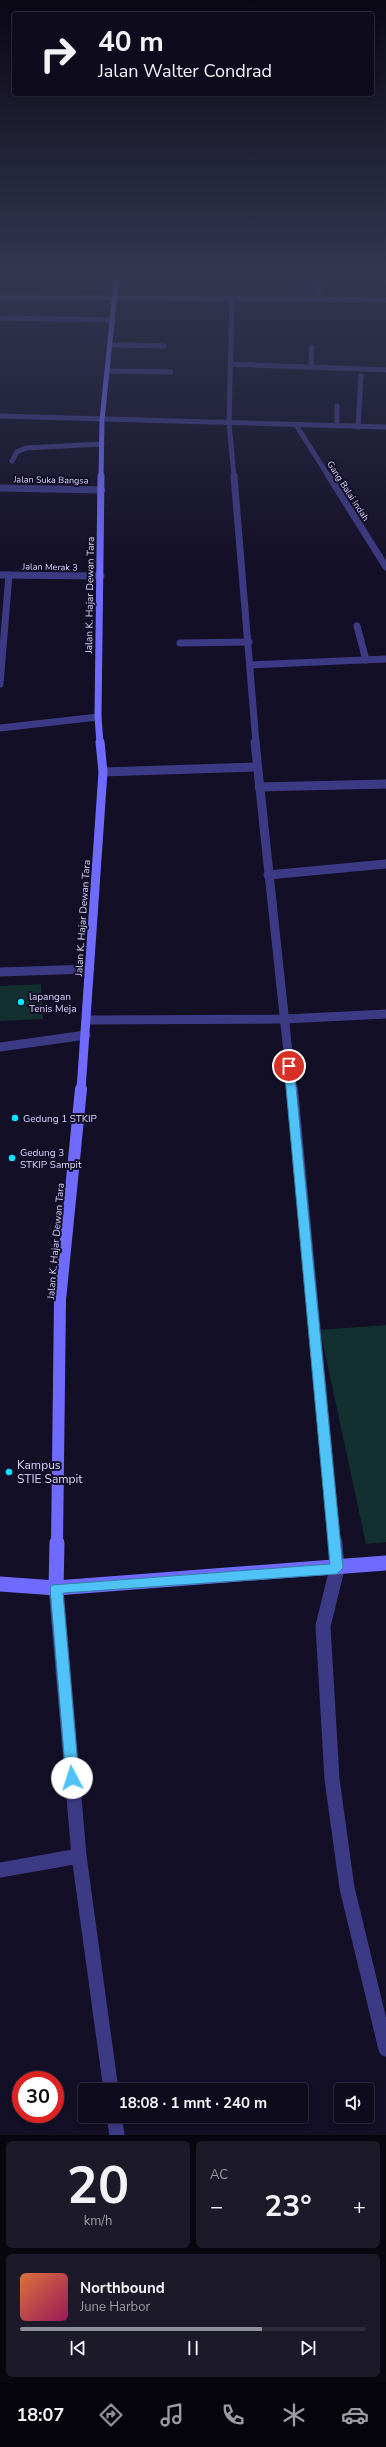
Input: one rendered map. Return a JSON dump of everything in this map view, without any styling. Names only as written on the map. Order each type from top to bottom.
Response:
[{"type":"street","name":"Jalan K. Hajar Dewan Tara","points":[[56,1588],[60,1300],[86,1035],[103,772],[98,717],[102,420],[107,373]]},
{"type":"street","points":[[230,373],[229,423],[251,665],[257,767],[285,1019],[337,1568],[323,1626],[332,1779],[347,1888],[386,2049]]},
{"type":"street","points":[[358,427],[362,376]]},
{"type":"street","points":[[337,406],[337,426]]},
{"type":"street","points":[[0,416],[337,426],[385,429]]},
{"type":"street","name":"Gang Balai Indah","points":[[296,425],[386,567]]},
{"type":"street","points":[[12,461],[18,452],[26,448],[102,444]]},
{"type":"street","name":"Jalan Suka Bangsa","points":[[0,488],[102,490]]},
{"type":"street","name":"Jalan Merak 3","points":[[0,575],[101,576]]},
{"type":"street","points":[[0,684],[9,576]]},
{"type":"street","points":[[357,626],[366,660]]},
{"type":"street","points":[[180,643],[249,642]]},
{"type":"street","points":[[251,665],[386,659]]},
{"type":"street","points":[[0,728],[98,717]]},
{"type":"street","points":[[103,772],[257,767]]},
{"type":"street","points":[[259,787],[386,784]]},
{"type":"street","points":[[268,875],[386,864]]},
{"type":"street","points":[[0,972],[90,968]]},
{"type":"street","points":[[87,1020],[285,1019],[386,1014]]},
{"type":"street","points":[[0,1048],[86,1035]]},
{"type":"street","points":[[0,1584],[56,1588],[337,1568],[386,1563]]},
{"type":"street","points":[[56,1588],[79,1856],[110,2083]]},
{"type":"street","points":[[0,1870],[79,1856]]},
{"type":"street","points":[[115,2123],[117,2135]]},
{"type":"green space","name":"lapangan Tenis Meja","points":[[41,984],[43,1019],[0,1021],[0,986]]},
{"type":"green space","points":[[386,1325],[386,1542],[366,1544],[320,1330]]},
{"type":"place","name":"lapangan Tenis Meja","points":[[21,1002]]},
{"type":"place","name":"Gedung 1 STKIP","points":[[15,1118]]},
{"type":"place","name":"Gedung 3 STKIP Sampit","points":[[12,1158]]},
{"type":"place","name":"Kampus STIE Sampit","points":[[9,1472]]},
{"type":"route","points":[[72,1778],[56,1588],[337,1568],[289,1066]]}]
